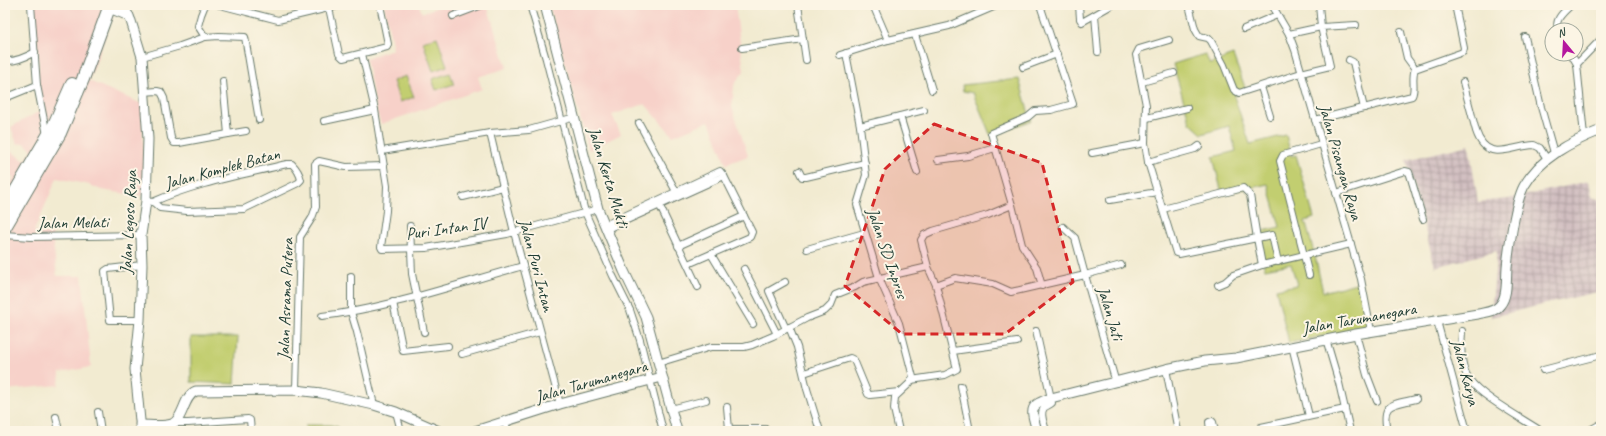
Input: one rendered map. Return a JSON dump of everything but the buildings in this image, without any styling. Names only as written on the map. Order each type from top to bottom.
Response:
[{"type":"highway","points":[[5,209],[53,127],[107,6]]},
{"type":"highway","points":[[5,227],[60,133],[83,79],[107,6]]},
{"type":"street","points":[[31,5],[37,84],[47,136]]},
{"type":"street","name":"Jalan Legoso Raya","points":[[123,5],[129,16],[142,57],[148,139],[150,201],[141,235],[142,265],[140,320],[135,369],[140,428]]},
{"type":"street","points":[[204,37],[198,26],[206,5]]},
{"type":"street","points":[[220,5],[278,20],[321,7],[329,8],[341,5]]},
{"type":"street","points":[[329,8],[341,57],[344,58],[388,46],[380,5]]},
{"type":"street","points":[[453,16],[482,5]]},
{"type":"street","points":[[530,5],[546,59],[585,212],[613,276],[630,310],[640,340],[656,379],[663,431]]},
{"type":"street","name":"Jalan Kerta Mukti","points":[[545,5],[598,208],[624,271],[646,317],[658,363],[656,379]]},
{"type":"street","points":[[798,5],[806,60]]},
{"type":"street","points":[[873,5],[888,40]]},
{"type":"street","points":[[840,55],[888,40],[949,26],[987,7],[998,5]]},
{"type":"street","points":[[1040,5],[1073,104],[1051,110],[1035,111],[1028,117],[994,131],[991,134],[1022,245],[1037,268],[1042,286]]},
{"type":"street","points":[[1079,5],[1081,22],[1112,5]]},
{"type":"street","points":[[1188,5],[1195,29],[1199,36],[1208,38],[1214,44],[1235,92],[1239,93],[1301,73],[1330,66],[1321,28],[1319,5]]},
{"type":"street","name":"Jalan Pisangan Raya","points":[[1272,5],[1289,34],[1301,73],[1351,244],[1365,296],[1371,331]]},
{"type":"street","points":[[1414,70],[1463,52],[1455,5]]},
{"type":"street","points":[[1558,22],[1571,5]]},
{"type":"street","points":[[107,6],[129,16]]},
{"type":"street","points":[[1095,15],[1098,52]]},
{"type":"street","points":[[1244,29],[1277,15]]},
{"type":"street","points":[[1289,34],[1321,28],[1356,25]]},
{"type":"street","points":[[1315,120],[1412,96],[1414,70],[1407,58],[1401,32]]},
{"type":"street","points":[[915,35],[932,90]]},
{"type":"street","points":[[1525,36],[1541,107],[1554,153]]},
{"type":"street","points":[[142,57],[204,37],[245,37],[259,120]]},
{"type":"street","points":[[742,48],[803,39]]},
{"type":"street","points":[[1584,136],[1578,64],[1601,39]]},
{"type":"street","points":[[1169,40],[1138,50],[1136,55],[1146,105],[1145,143],[1148,162],[1174,249],[1176,253],[1179,254],[1272,235],[1279,261]]},
{"type":"street","points":[[5,62],[25,58],[35,52]]},
{"type":"street","name":"Jalan SD Inpres","points":[[846,53],[860,126],[866,175],[857,205],[864,233],[879,278],[899,323],[913,377],[911,380]]},
{"type":"street","points":[[362,54],[375,110],[384,166]]},
{"type":"street","points":[[1023,67],[1057,54]]},
{"type":"street","points":[[1349,60],[1353,62],[1364,108]]},
{"type":"street","points":[[1142,82],[1174,73]]},
{"type":"street","points":[[223,81],[228,134]]},
{"type":"street","points":[[1463,82],[1477,136],[1485,147],[1491,150],[1502,151],[1534,145],[1540,148],[1547,159]]},
{"type":"street","points":[[5,98],[37,84]]},
{"type":"street","points":[[1261,87],[1270,116]]},
{"type":"street","points":[[144,92],[161,92],[164,98],[170,134],[174,143],[246,131]]},
{"type":"street","points":[[1146,118],[1187,108]]},
{"type":"street","points":[[324,121],[375,110]]},
{"type":"street","points":[[860,126],[924,110]]},
{"type":"street","points":[[382,151],[490,133],[529,130],[561,118],[574,115]]},
{"type":"street","points":[[900,116],[917,172]]},
{"type":"street","points":[[639,123],[678,194]]},
{"type":"street","name":"Jalan Tarumanegara","points":[[1037,431],[1033,408],[1037,402],[1051,398],[1116,383],[1166,369],[1205,361],[1236,358],[1326,339],[1437,321],[1496,309],[1502,303],[1504,296],[1507,264],[1514,222],[1523,188],[1533,173],[1554,153],[1584,136],[1601,130]]},
{"type":"street","name":"Jalan Puri Intan","points":[[490,133],[514,232],[560,404]]},
{"type":"street","points":[[1092,153],[1145,143]]},
{"type":"street","points":[[1309,275],[1280,160],[1283,155],[1321,144]]},
{"type":"street","points":[[1148,162],[1195,149],[1198,146]]},
{"type":"street","points":[[938,160],[968,156],[995,148]]},
{"type":"street","name":"Jalan Asrama Putera","points":[[296,390],[300,237],[312,218],[316,207],[315,164],[319,161],[346,167],[384,166]]},
{"type":"street","points":[[799,171],[802,177],[806,177],[865,163]]},
{"type":"street","name":"Jalan Komplek Batan","points":[[287,164],[292,164],[295,167],[300,178],[298,183],[244,208],[187,211],[160,208],[150,201],[195,187],[287,164]]},
{"type":"street","name":"Puri Intan IV","points":[[384,166],[388,186],[382,249],[432,247],[514,232],[598,208]]},
{"type":"street","points":[[575,170],[586,166]]},
{"type":"street","points":[[606,227],[678,194],[720,171],[724,176],[752,232],[750,237],[688,264]]},
{"type":"street","points":[[1336,193],[1405,171],[1409,172],[1423,219]]},
{"type":"street","points":[[464,197],[503,187]]},
{"type":"street","points":[[1163,209],[1242,188],[1250,195],[1262,265]]},
{"type":"street","points":[[1110,200],[1158,192]]},
{"type":"street","points":[[658,203],[698,287]]},
{"type":"street","points":[[899,431],[894,409],[895,397],[911,380],[945,375],[957,369],[936,285],[928,267],[921,240],[924,235],[1012,205]]},
{"type":"street","points":[[678,246],[744,216]]},
{"type":"street","points":[[410,226],[412,274],[424,332]]},
{"type":"street","points":[[1063,227],[1075,238],[1085,275],[1121,266]]},
{"type":"street","points":[[807,248],[864,233]]},
{"type":"street","name":"Jalan Melati","points":[[5,235],[31,237],[141,235]]},
{"type":"street","points":[[1218,285],[1225,282],[1233,275],[1262,265],[1351,244]]},
{"type":"street","points":[[711,254],[752,324]]},
{"type":"street","points":[[140,320],[110,320],[105,271],[108,269],[142,265]]},
{"type":"street","points":[[322,316],[351,312],[393,302],[523,266]]},
{"type":"street","points":[[658,363],[711,347],[744,347],[777,334],[807,318],[825,311],[830,306],[833,297],[838,293],[855,287],[863,282],[928,267]]},
{"type":"street","points":[[744,269],[777,334]]},
{"type":"street","points":[[613,276],[624,271]]},
{"type":"street","name":"Jalan Jati","points":[[936,285],[955,278],[993,284],[1011,292],[1085,275],[1116,383]]},
{"type":"street","points":[[351,276],[351,312],[374,405]]},
{"type":"street","points":[[785,282],[769,291],[797,347],[807,389],[820,431]]},
{"type":"street","points":[[393,302],[403,351],[448,346]]},
{"type":"street","name":"Jalan Karya","points":[[1437,321],[1467,431]]},
{"type":"street","points":[[462,354],[540,332]]},
{"type":"street","points":[[1036,332],[1052,403],[1044,408],[1042,412],[1046,431]]},
{"type":"street","points":[[1462,332],[1463,362],[1469,379],[1478,389],[1541,431]]},
{"type":"street","points":[[1356,334],[1367,375],[1377,401]]},
{"type":"street","points":[[1326,339],[1339,383],[1350,431]]},
{"type":"street","points":[[952,351],[1017,342]]},
{"type":"street","points":[[1292,346],[1309,416]]},
{"type":"street","points":[[1543,370],[1601,355]]},
{"type":"street","points":[[807,372],[850,358],[854,360],[868,394],[900,392]]},
{"type":"street","points":[[1166,369],[1178,431]]},
{"type":"street","name":"Jalan Tarumanegara","points":[[475,431],[507,427],[560,404],[656,379],[671,408],[677,431]]},
{"type":"street","points":[[961,386],[970,431]]},
{"type":"street","points":[[176,421],[189,396],[196,391],[296,390],[336,396],[374,405],[396,412],[439,431]]},
{"type":"street","points":[[1387,431],[1385,414],[1388,408],[1393,404],[1416,399]]},
{"type":"street","points":[[671,408],[706,400]]},
{"type":"street","points":[[138,406],[154,425]]},
{"type":"street","points":[[727,407],[729,429]]},
{"type":"street","points":[[1261,427],[1345,409]]},
{"type":"street","points":[[98,412],[101,431]]},
{"type":"street","points":[[396,412],[401,431]]},
{"type":"street","points":[[56,417],[59,431]]},
{"type":"street","points":[[140,428],[169,424],[176,421],[188,423],[248,419],[250,420],[251,431]]},
{"type":"street","points":[[1210,431],[1208,424],[1212,421],[1215,431]]},
{"type":"street","points":[[1588,431],[1601,424]]},
{"type":"street","points":[[720,431],[729,429],[765,430]]},
{"type":"highlighted area","points":[[934,124],[1042,163],[1073,282],[1005,334],[902,334],[845,286],[885,169]]},
{"type":"shaded area","points":[[32,5],[117,5],[89,81],[142,104],[145,193],[141,196],[101,190],[90,185],[57,178],[34,231],[52,233],[57,276],[82,276],[91,367],[60,373],[59,385],[5,390],[5,193],[14,178],[5,174],[5,147],[25,161],[32,150],[24,143],[17,144],[11,127],[44,109],[37,85],[39,65]]},
{"type":"shaded area","points":[[384,5],[419,5],[422,13],[443,5],[487,5],[507,68],[478,77],[482,89],[381,124],[377,113],[366,58],[393,49]]},
{"type":"shaded area","points":[[549,5],[735,5],[744,71],[734,85],[732,107],[748,156],[726,164],[709,121],[673,136],[645,104],[612,115],[621,134],[589,150]]},
{"type":"shaded area","points":[[1469,145],[1478,202],[1508,199],[1589,181],[1592,197],[1601,200],[1601,291],[1491,317],[1497,251],[1435,267],[1406,160]]},
{"type":"green space","points":[[437,37],[447,66],[433,71],[423,42]]},
{"type":"green space","points":[[1205,54],[1210,64],[1233,55],[1246,90],[1234,96],[1250,144],[1286,135],[1291,156],[1296,155],[1314,218],[1305,221],[1323,292],[1360,282],[1370,327],[1289,343],[1276,289],[1297,285],[1291,264],[1265,269],[1255,233],[1280,227],[1268,184],[1222,194],[1213,157],[1236,151],[1229,126],[1202,134],[1190,123],[1173,64]]},
{"type":"green space","points":[[450,73],[454,84],[436,90],[432,79]]},
{"type":"green space","points":[[406,76],[414,97],[400,102],[393,81]]},
{"type":"green space","points":[[1019,79],[1031,121],[990,134],[973,93],[963,91],[962,85]]},
{"type":"green space","points":[[191,337],[238,337],[235,384],[191,382]]},
{"type":"green space","points":[[306,425],[331,425],[338,427],[340,431],[306,431]]}]
